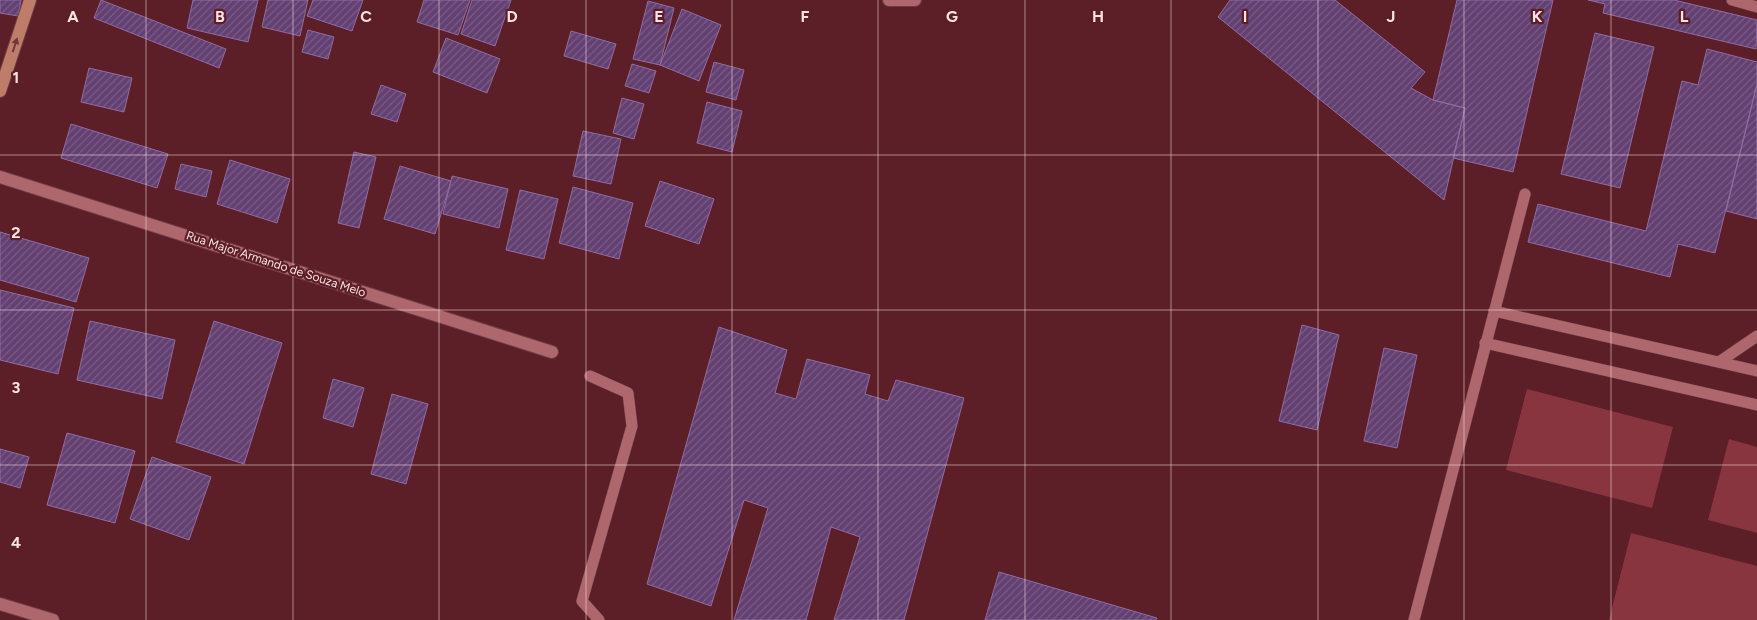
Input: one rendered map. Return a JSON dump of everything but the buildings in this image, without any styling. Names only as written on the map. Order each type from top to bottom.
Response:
[{"type":"street","points":[[0,91],[30,0]]},
{"type":"street","points":[[889,0],[915,0]]},
{"type":"street","name":"Rua Major Armando de Souza Melo","points":[[0,177],[552,352]]},
{"type":"street","points":[[0,604],[53,620]]},
{"type":"lane","points":[[1732,0],[1757,7]]},
{"type":"lane","points":[[1414,620],[1525,194]]},
{"type":"lane","points":[[1494,311],[1757,371]]},
{"type":"lane","points":[[1719,362],[1757,336]]},
{"type":"lane","points":[[1485,343],[1757,405]]},
{"type":"lane","points":[[590,376],[628,393],[632,426],[582,601],[599,620]]},
{"type":"shaded area","points":[[1527,389],[1673,427],[1652,508],[1506,470]]},
{"type":"shaded area","points":[[1729,439],[1757,447],[1757,533],[1708,520]]},
{"type":"shaded area","points":[[1631,533],[1757,566],[1757,620],[1609,620]]}]
